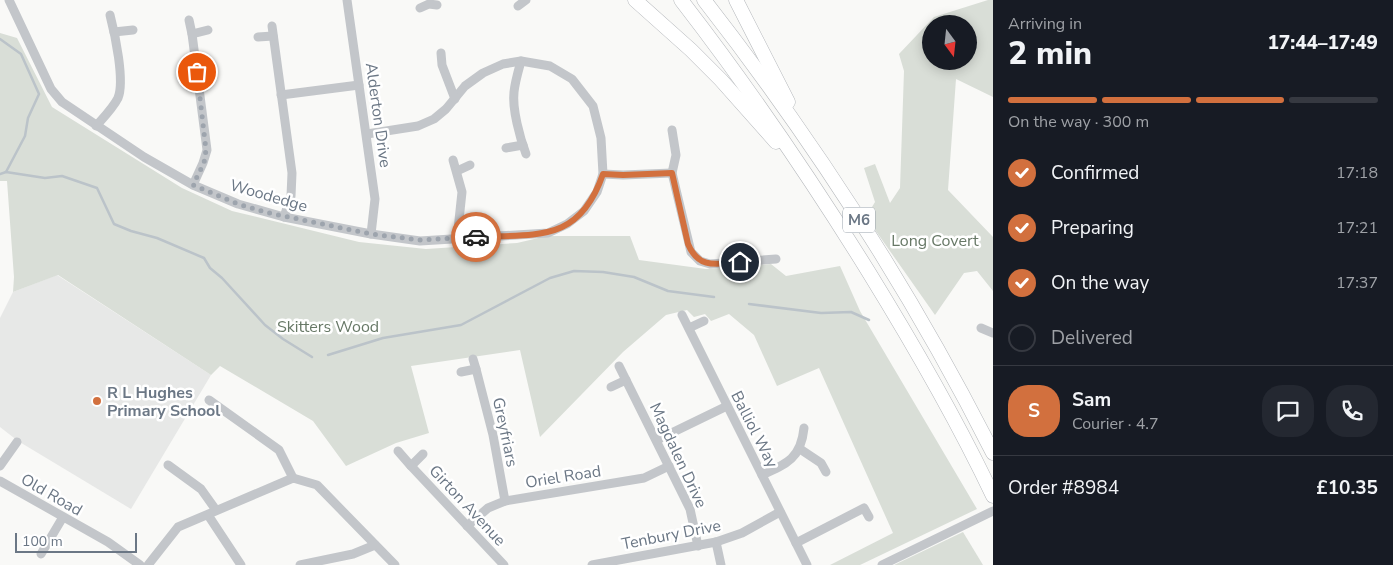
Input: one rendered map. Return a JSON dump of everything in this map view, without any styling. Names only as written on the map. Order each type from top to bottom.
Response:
[{"type":"highway","name":"M6","points":[[635,0],[691,50],[721,80],[817,189]]},
{"type":"highway","name":"M6","points":[[680,0],[755,99],[817,189],[900,322],[950,412],[993,496]]},
{"type":"highway","name":"M6","points":[[704,0],[739,46],[833,179],[904,291],[948,366],[993,453]]},
{"type":"highway","name":"M6","points":[[736,0],[808,142]]},
{"type":"street","name":"Woodedge","points":[[9,0],[55,95],[62,102],[144,157],[193,185],[238,204],[284,217],[371,234],[420,240],[548,233],[575,219],[584,211],[596,192],[603,174]]},
{"type":"street","name":"Alderton Drive","points":[[348,0],[375,199],[371,234]]},
{"type":"street","points":[[420,8],[431,3]]},
{"type":"street","points":[[96,126],[110,111],[118,97],[121,82],[110,15]]},
{"type":"street","points":[[189,20],[206,150],[204,163],[193,185]]},
{"type":"street","points":[[272,26],[292,173],[291,196],[284,217]]},
{"type":"street","points":[[114,32],[133,30]]},
{"type":"street","points":[[192,34],[208,30]]},
{"type":"street","points":[[258,37],[273,36]]},
{"type":"street","points":[[441,52],[442,65],[455,99]]},
{"type":"street","points":[[506,148],[525,149],[516,112],[514,94],[521,62]]},
{"type":"street","points":[[367,134],[418,126],[434,119],[455,99],[465,86],[483,73],[503,64],[521,62],[550,66],[572,79],[584,92],[593,106],[601,138],[603,174],[672,173]]},
{"type":"street","points":[[281,95],[359,85]]},
{"type":"street","points":[[672,130],[676,155],[672,173],[688,244],[692,252],[700,261],[710,264],[772,257]]},
{"type":"street","points":[[454,160],[462,192],[456,239]]},
{"type":"street","points":[[457,171],[470,164]]},
{"type":"street","name":"Balliol Way","points":[[682,315],[807,565]]},
{"type":"street","points":[[689,328],[704,321]]},
{"type":"street","points":[[981,328],[993,333]]},
{"type":"street","name":"Greyfriars","points":[[473,359],[493,435],[505,501]]},
{"type":"street","name":"Magdalen Drive","points":[[619,366],[690,509],[698,546]]},
{"type":"street","points":[[461,372],[476,369]]},
{"type":"street","points":[[611,387],[626,380]]},
{"type":"street","points":[[209,400],[279,450],[293,478]]},
{"type":"street","points":[[657,440],[727,406]]},
{"type":"street","points":[[762,475],[784,465],[796,455],[803,440],[804,428]]},
{"type":"street","points":[[0,466],[17,442]]},
{"type":"street","points":[[800,449],[821,463],[826,472]]},
{"type":"street","name":"Girton Avenue","points":[[398,451],[504,565]]},
{"type":"street","name":"Girton Avenue","points":[[411,466],[423,454]]},
{"type":"street","points":[[168,465],[201,489],[241,565]]},
{"type":"street","name":"Oriel Road","points":[[467,526],[488,508],[505,501],[644,478],[668,466]]},
{"type":"street","points":[[148,565],[178,527],[293,478],[316,485],[395,565]]},
{"type":"street","name":"Old Road","points":[[0,481],[119,549],[140,565]]},
{"type":"street","points":[[796,543],[864,508],[868,517]]},
{"type":"street","points":[[882,565],[993,511]]},
{"type":"street","name":"Tenbury Drive","points":[[592,565],[716,542],[742,533],[780,512]]},
{"type":"street","points":[[41,554],[63,517]]},
{"type":"street","points":[[716,542],[721,565]]},
{"type":"street","points":[[300,565],[353,554],[375,545]]},
{"type":"shaded area","name":"R L Hughes Primary School","points":[[57,275],[211,375],[131,509],[18,441],[0,427],[0,318],[13,292]]},
{"type":"green space","name":"Long Covert","points":[[993,0],[993,97],[956,79],[948,190],[993,237],[993,291],[977,271],[964,273],[935,315],[866,217],[875,202],[864,168],[875,164],[890,203],[900,188],[904,71],[899,54],[922,30],[922,70],[978,70],[978,15],[940,15]]},
{"type":"green space","name":"Skitters Wood","points":[[0,33],[17,38],[52,107],[182,188],[232,211],[359,242],[426,249],[517,243],[547,236],[630,236],[639,260],[706,269],[771,264],[786,276],[840,266],[860,311],[977,509],[860,565],[830,565],[893,533],[819,368],[777,386],[754,335],[729,314],[711,321],[705,314],[694,317],[687,310],[666,315],[623,352],[540,437],[520,350],[411,366],[429,433],[396,443],[346,466],[313,421],[220,366],[211,375],[58,275],[13,292],[14,277],[7,181],[0,181]]},
{"type":"green space","points":[[963,532],[983,565],[894,565]]},
{"type":"waterway","points":[[0,39],[21,54],[39,94],[28,118],[25,136],[6,172]]},
{"type":"waterway","points":[[0,174],[6,172],[45,178],[62,176],[97,188],[114,224],[157,238],[204,258],[210,268],[222,278],[265,325],[312,357]]},
{"type":"waterway","points":[[328,355],[383,338],[461,325],[550,278],[574,271],[603,272],[634,277],[668,291],[714,297]]},
{"type":"waterway","points":[[749,304],[821,313],[851,312],[869,320]]},
{"type":"way so far","points":[[197,72],[206,150],[204,163],[193,185],[238,204],[269,213],[371,234],[420,240],[476,237]]},
{"type":"place","name":"R L Hughes Primary School","points":[[97,401]]},
{"type":"route","points":[[476,237],[548,233],[568,224],[584,211],[596,192],[603,174],[672,173],[688,244],[692,252],[700,261],[710,264],[740,262]]}]
